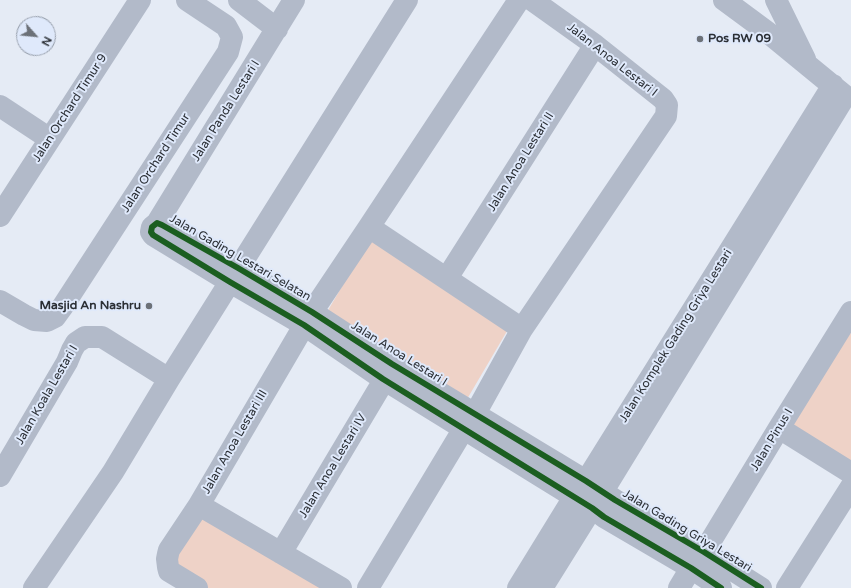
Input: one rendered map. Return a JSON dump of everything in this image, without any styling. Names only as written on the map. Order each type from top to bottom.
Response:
[{"type":"street","name":"Jalan Orchard Timur 9","points":[[0,216],[140,0]]},
{"type":"street","name":"Jalan Orchard Timur","points":[[0,301],[34,320],[47,321],[55,317],[228,52],[232,37],[226,26],[187,0]]},
{"type":"street","points":[[238,0],[277,29]]},
{"type":"street","name":"Jalan Panda Lestari I","points":[[157,223],[294,0]]},
{"type":"street","name":"Jalan Gading Lestari Selatan","points":[[34,588],[113,472],[169,379],[407,0]]},
{"type":"street","points":[[308,318],[519,0]]},
{"type":"street","name":"Jalan Anoa Lestari I","points":[[308,318],[466,426],[522,329],[666,116],[667,105],[663,99],[595,45],[532,0]]},
{"type":"street","points":[[724,0],[766,30],[843,94]]},
{"type":"street","points":[[751,20],[768,0]]},
{"type":"street","points":[[776,0],[808,66]]},
{"type":"street","name":"Jalan Anoa Lestari II","points":[[447,278],[595,45]]},
{"type":"street","name":"Jalan Komplek Gading Griya Lestari","points":[[518,588],[589,494],[843,94]]},
{"type":"street","points":[[0,106],[50,139]]},
{"type":"street","name":"Jalan Gading Lestari Selatan","points":[[157,223],[234,275],[308,318]]},
{"type":"street","points":[[369,227],[522,329]]},
{"type":"street","name":"Jalan Pinus I","points":[[679,588],[698,560],[851,312]]},
{"type":"street","name":"Jalan Anoa Lestari III","points":[[197,588],[170,571],[168,568],[167,559],[169,550],[199,505],[308,318]]},
{"type":"street","name":"Jalan Koala Lestari I","points":[[0,476],[67,362],[76,343],[85,337],[102,337],[169,379]]},
{"type":"street","name":"Jalan Anoa Lestari IV","points":[[281,553],[376,394],[387,372]]},
{"type":"street","points":[[368,588],[466,426]]},
{"type":"street","name":"Jalan Gading Griya Lestari","points":[[466,426],[589,494],[604,517],[761,588]]},
{"type":"street","points":[[779,428],[851,473]]},
{"type":"street","points":[[787,588],[851,487]]},
{"type":"street","name":"Jalan Komplek Gading Griya Lestari","points":[[542,588],[589,494]]},
{"type":"street","points":[[199,505],[341,588]]},
{"type":"street","name":"Jalan Gading Griya Lestari","points":[[698,560],[722,588]]},
{"type":"shaded area","points":[[373,233],[510,326],[463,406],[323,319]]},
{"type":"shaded area","points":[[851,332],[851,464],[786,425]]},
{"type":"shaded area","points":[[200,517],[323,588],[201,588],[170,569]]},
{"type":"cycle path","points":[[721,588],[691,568],[604,517],[592,508],[383,379],[304,325],[153,235],[151,232],[152,227],[157,223],[162,225],[238,268],[312,312],[392,364],[761,588]]},
{"type":"place","name":"Pos RW 09","points":[[700,39]]},
{"type":"place","name":"Masjid An Nashru","points":[[149,306]]}]
